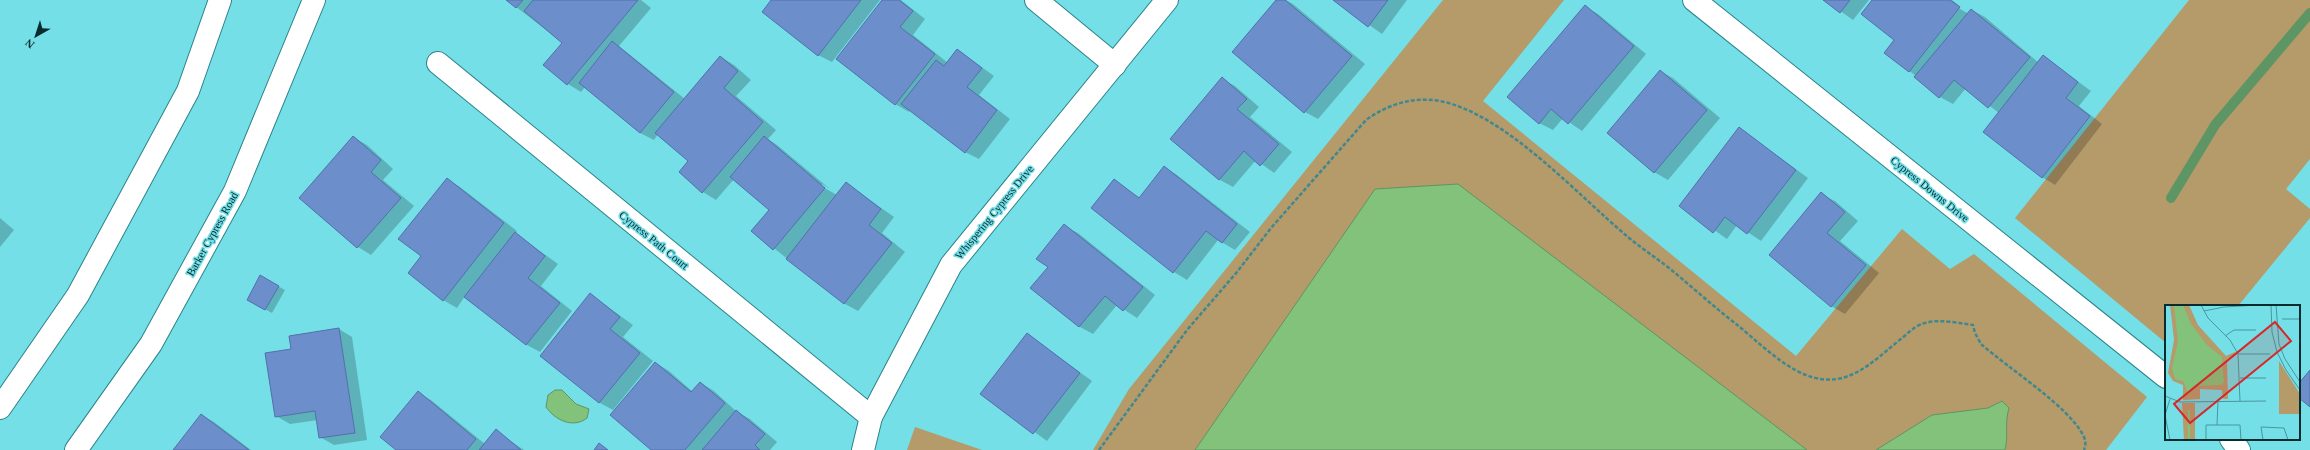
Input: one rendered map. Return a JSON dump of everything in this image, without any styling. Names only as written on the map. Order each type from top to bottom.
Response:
[{"type":"street","points":[[0,408],[78,295],[188,91],[220,0]]},
{"type":"street","name":"Barker Cypress Road","points":[[76,450],[151,344],[235,191],[314,0]]},
{"type":"street","points":[[1036,0],[1115,64]]},
{"type":"street","name":"Whispering Cypress Drive","points":[[863,450],[871,417],[951,265],[1168,0]]},
{"type":"street","name":"Cypress Downs Drive","points":[[1694,0],[2165,376]]},
{"type":"street","name":"Cypress Path Court","points":[[438,63],[871,417]]},
{"type":"street","points":[[2232,440],[2239,450]]},
{"type":"path","points":[[1099,450],[1187,330],[1237,272],[1271,228],[1366,120],[1383,108],[1403,102],[1423,99],[1450,103],[1477,115],[1525,148],[1629,238],[1780,358],[1805,375],[1830,380],[1846,379],[1861,371],[1921,324],[1939,321],[1973,325],[1982,344],[2069,416],[2083,435],[2086,443],[2084,450]]},
{"type":"shaded area","points":[[1443,0],[1564,0],[1483,101],[1796,356],[1902,229],[1950,269],[1974,254],[2147,397],[2106,450],[1093,450],[1129,389]]},
{"type":"shaded area","points":[[2189,0],[2310,0],[2310,159],[2286,189],[2310,209],[2310,218],[2239,305],[2165,305],[2165,342],[2015,218]]},
{"type":"shaded area","points":[[1458,184],[1807,450],[1195,450],[1375,189]]},
{"type":"shaded area","points":[[555,390],[562,390],[576,404],[589,409],[587,418],[576,423],[570,423],[554,416],[546,407],[548,395]]},
{"type":"shaded area","points":[[2002,401],[2009,408],[2005,450],[1876,450],[1932,415],[1988,408]]},
{"type":"shaded area","points":[[915,427],[982,450],[907,450]]},
{"type":"building","points":[[506,0],[523,0],[516,8]]},
{"type":"building","points":[[533,0],[638,0],[567,85],[543,65],[562,43],[524,11]]},
{"type":"building","points":[[771,0],[861,0],[818,56],[762,12]]},
{"type":"building","points":[[882,0],[899,0],[913,11],[900,27],[935,54],[895,105],[836,59]]},
{"type":"building","points":[[1276,0],[1285,0],[1352,56],[1304,113],[1232,52]]},
{"type":"building","points":[[1333,0],[1388,0],[1368,27]]},
{"type":"building","points":[[1823,0],[1850,0],[1840,13]]},
{"type":"building","points":[[1872,0],[1950,0],[1960,7],[1909,72],[1884,53],[1894,40],[1861,14]]},
{"type":"building","points":[[1585,5],[1634,46],[1568,124],[1551,109],[1539,124],[1507,97]]},
{"type":"building","points":[[1971,9],[2030,57],[1988,108],[1954,80],[1939,98],[1914,77]]},
{"type":"building","points":[[612,41],[674,92],[640,133],[579,83]]},
{"type":"building","points":[[957,49],[982,68],[967,87],[997,110],[965,153],[901,104],[936,60],[944,66]]},
{"type":"building","points":[[2043,55],[2078,82],[2066,98],[2090,116],[2042,178],[1983,132]]},
{"type":"building","points":[[720,56],[738,71],[724,88],[763,122],[702,193],[679,172],[688,161],[655,133]]},
{"type":"building","points":[[1660,70],[1707,110],[1654,173],[1607,133]]},
{"type":"building","points":[[1222,77],[1247,99],[1237,109],[1279,144],[1260,166],[1244,151],[1219,180],[1170,139]]},
{"type":"building","points":[[1739,127],[1796,170],[1747,234],[1725,217],[1713,233],[1679,206]]},
{"type":"building","points":[[353,136],[381,160],[371,172],[401,198],[357,248],[299,198]]},
{"type":"building","points":[[764,136],[825,188],[773,250],[751,231],[769,210],[730,177]]},
{"type":"building","points":[[1164,166],[1237,224],[1222,243],[1206,231],[1173,273],[1091,208],[1114,179],[1139,198]]},
{"type":"building","points":[[447,178],[504,223],[443,301],[408,273],[421,256],[398,239]]},
{"type":"building","points":[[846,182],[881,209],[869,225],[892,243],[844,304],[786,259]]},
{"type":"building","points":[[1821,192],[1845,212],[1827,233],[1866,265],[1831,307],[1769,255]]},
{"type":"building","points":[[1064,224],[1143,287],[1123,311],[1105,296],[1079,327],[1030,288],[1048,267],[1036,259]]},
{"type":"building","points":[[515,232],[545,256],[528,278],[560,303],[526,345],[464,297]]},
{"type":"building","points":[[260,275],[279,286],[265,310],[247,300]]},
{"type":"building","points":[[590,293],[620,317],[610,329],[640,353],[599,403],[540,356]]},
{"type":"building","points":[[339,328],[355,433],[319,438],[315,411],[275,417],[265,353],[291,349],[289,336]]},
{"type":"building","points":[[1027,333],[1080,373],[1033,434],[980,394]]},
{"type":"building","points":[[655,362],[691,392],[700,382],[725,403],[685,450],[651,450],[610,415]]},
{"type":"building","points":[[2310,370],[2310,407],[2300,399],[2300,382]]},
{"type":"building","points":[[418,391],[476,439],[467,450],[396,450],[380,437]]},
{"type":"building","points":[[736,410],[765,434],[755,445],[760,450],[702,450]]},
{"type":"building","points":[[201,414],[249,450],[173,450]]},
{"type":"building","points":[[496,429],[521,450],[479,450]]},
{"type":"building","points":[[599,443],[608,450],[594,450]]},
{"type":"waterway","points":[[2171,198],[2215,125],[2310,13]]}]
